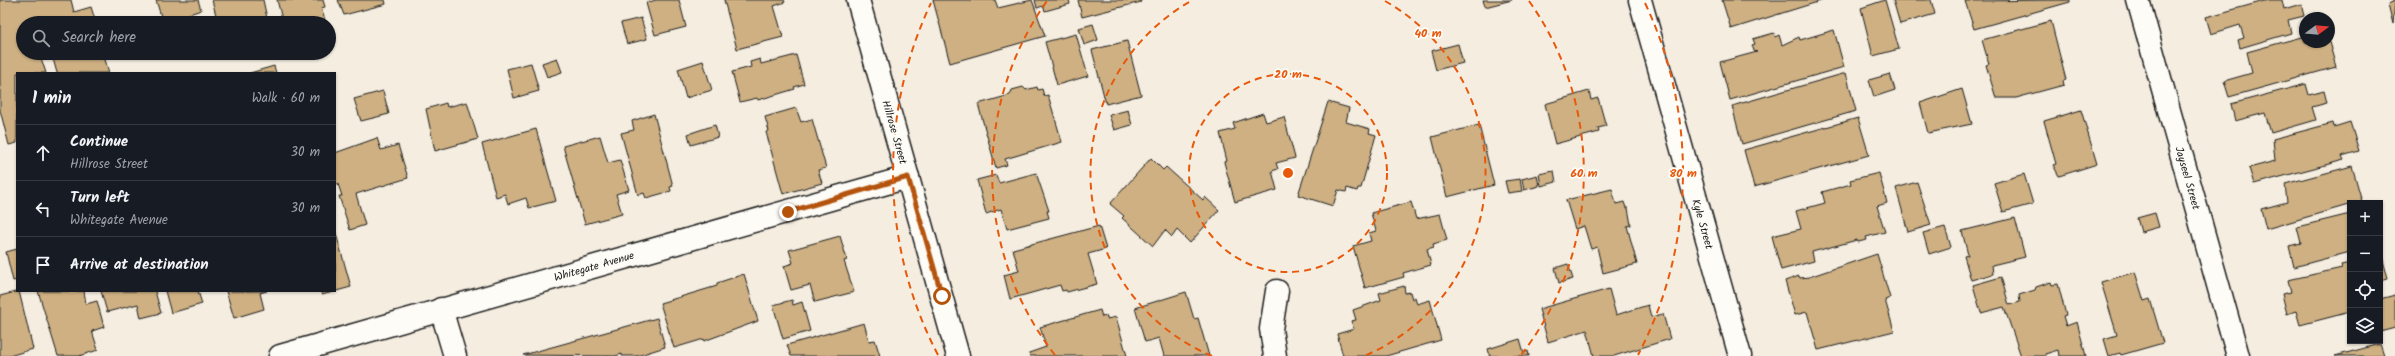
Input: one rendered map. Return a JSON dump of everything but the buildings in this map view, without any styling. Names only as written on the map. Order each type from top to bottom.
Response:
[{"type":"street","name":"Hillrose Street","points":[[858,0],[958,356]]},
{"type":"street","name":"Kyle Street","points":[[1640,0],[1740,356]]},
{"type":"street","name":"Jayseel Street","points":[[2138,0],[2238,356]]},
{"type":"street","name":"Whitegate Avenue","points":[[280,356],[908,177]]},
{"type":"street","points":[[1275,356],[1271,329],[1277,291]]},
{"type":"street","points":[[441,309],[455,356]]},
{"type":"route","points":[[788,212],[908,177],[942,296]]}]
